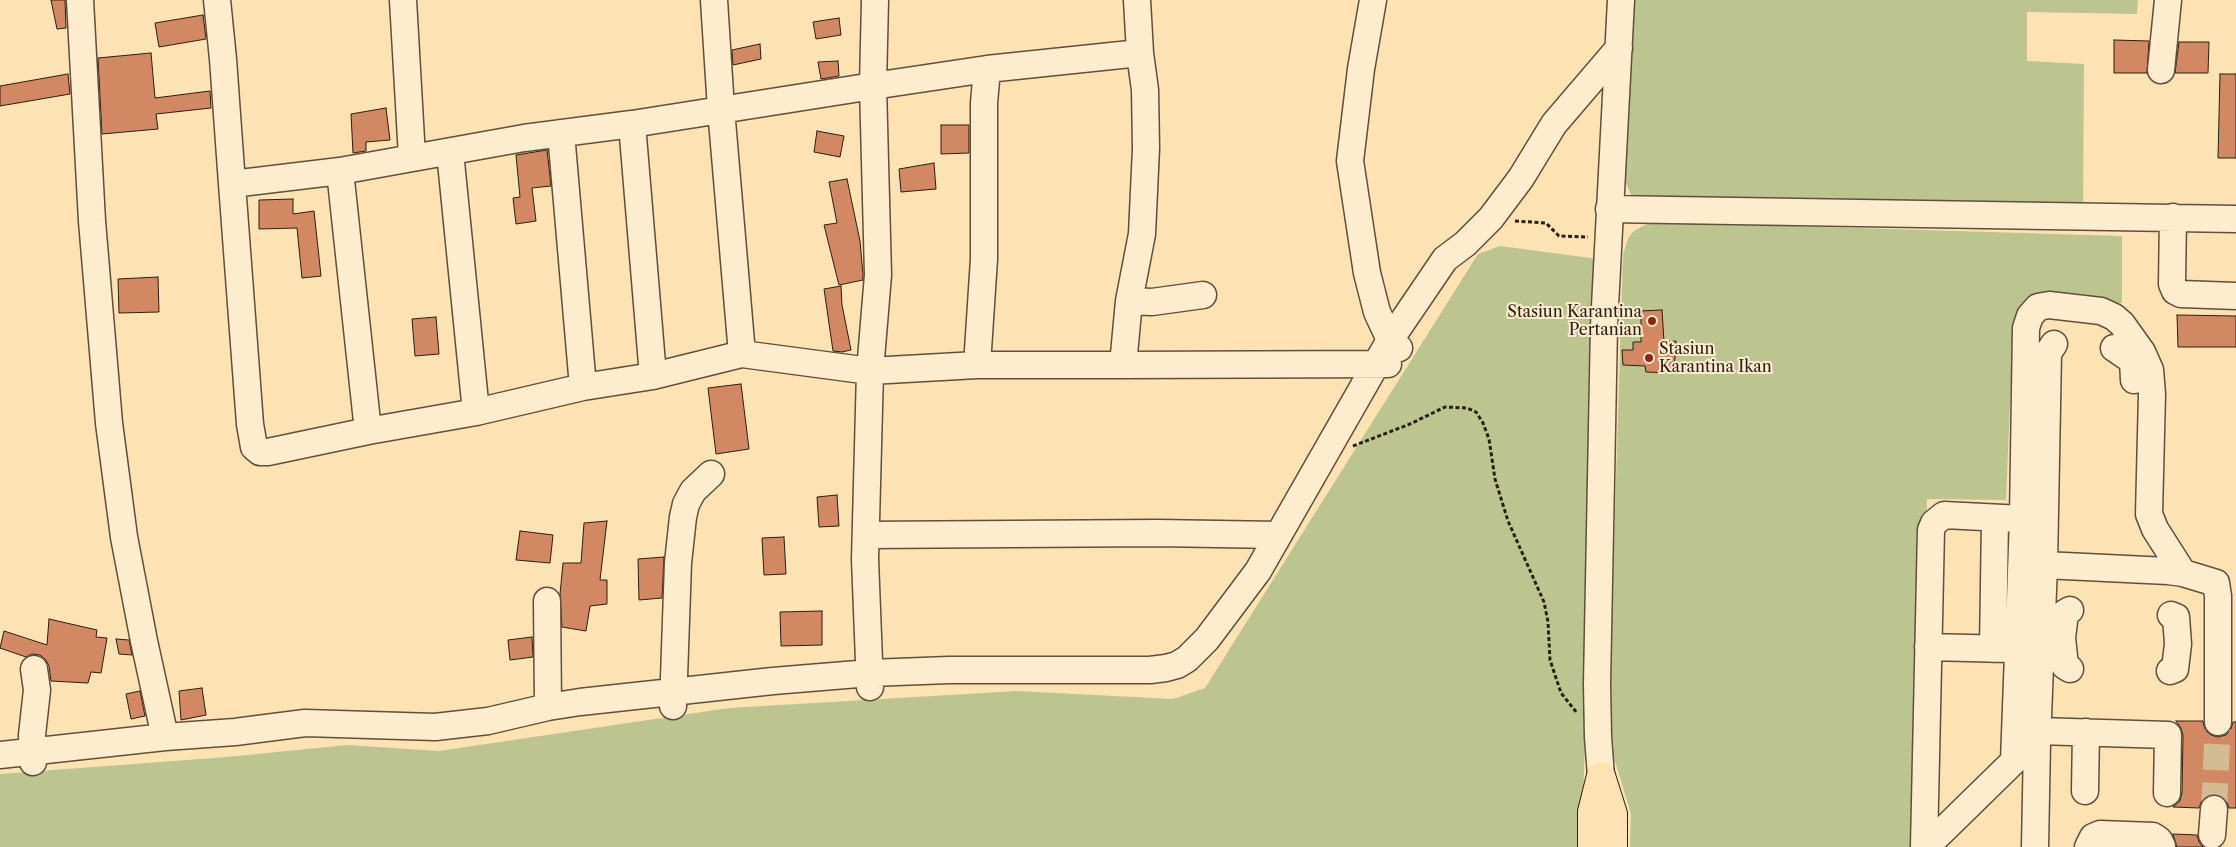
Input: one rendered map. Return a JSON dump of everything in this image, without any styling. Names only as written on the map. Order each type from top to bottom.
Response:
[{"type":"main road","points":[[1592,847],[1592,812],[1601,776]]},
{"type":"main road","points":[[1601,776],[1614,814],[1613,847]]},
{"type":"street","points":[[80,0],[92,221],[99,319],[110,423],[124,537],[165,737]]},
{"type":"street","points":[[217,0],[224,59],[250,424],[254,447],[260,452],[476,412],[583,387],[654,376],[742,354],[870,371],[977,365],[1123,365],[1389,353]]},
{"type":"street","points":[[403,0],[412,158]]},
{"type":"street","points":[[714,0],[721,109],[742,354]]},
{"type":"street","points":[[870,680],[866,624],[866,535],[870,371],[878,275],[873,86],[874,0]]},
{"type":"street","points":[[1123,365],[1129,301],[1142,234],[1146,148],[1145,90],[1140,54],[1137,0]]},
{"type":"street","points":[[870,680],[1164,684],[1184,680],[1213,653],[1244,613],[1269,577],[1341,451],[1389,353],[1367,272],[1350,161],[1361,69],[1372,0]]},
{"type":"street","points":[[1601,776],[1598,737],[1607,249],[1621,0]]},
{"type":"street","points":[[2161,70],[2168,0]]},
{"type":"street","points":[[0,764],[32,756],[165,737],[235,732],[305,723],[435,726],[488,721],[548,707],[672,699],[870,680],[949,670],[1150,670],[1166,668],[1187,659],[1207,639],[1258,571],[1445,259],[1465,244],[1491,218],[1521,178],[1554,124],[1619,48]]},
{"type":"street","points":[[232,184],[340,171],[524,138],[632,124],[987,69],[1140,54]]},
{"type":"street","points":[[977,365],[984,259],[984,103],[987,69]]},
{"type":"street","points":[[632,124],[654,376]]},
{"type":"street","points":[[561,133],[583,387]]},
{"type":"street","points":[[450,152],[476,412]]},
{"type":"street","points":[[340,171],[368,431]]},
{"type":"street","points":[[1609,209],[2236,219]]},
{"type":"street","points":[[2173,217],[2173,287],[2181,294],[2236,296]]},
{"type":"street","points":[[1129,301],[1152,302],[1203,295]]},
{"type":"street","points":[[2014,761],[2041,641],[2024,519],[2026,328],[2030,316],[2038,307],[2048,305],[2101,311],[2122,324],[2142,352],[2150,370],[2152,394],[2149,514],[2176,572]]},
{"type":"street","points":[[2035,847],[2037,737],[2044,565],[2048,352],[2054,344]]},
{"type":"street","points":[[2114,348],[2133,361],[2137,430],[2139,529],[2176,572]]},
{"type":"street","points":[[672,699],[682,517],[693,491],[711,474]]},
{"type":"street","points":[[1925,847],[1931,530],[1934,523],[1944,515],[2024,519]]},
{"type":"street","points":[[1993,649],[1995,519]]},
{"type":"street","points":[[866,535],[1158,533],[1278,535]]},
{"type":"street","points":[[2044,565],[2176,572],[2226,579],[2218,596],[2218,722]]},
{"type":"street","points":[[547,601],[548,707]]},
{"type":"street","points":[[1928,647],[1993,649],[2041,641],[2070,610]]},
{"type":"street","points":[[2170,671],[2175,669],[2178,644],[2176,617],[2171,615]]},
{"type":"street","points":[[2041,641],[2070,669]]},
{"type":"street","points":[[2178,644],[2217,645]]},
{"type":"street","points":[[32,756],[37,690],[34,669]]},
{"type":"street","points":[[0,755],[32,756],[307,734],[338,733],[400,739],[441,738],[672,699]]},
{"type":"street","points":[[1925,847],[2037,737],[2086,732],[2168,735],[2167,793]]},
{"type":"street","points":[[2085,791],[2086,732]]},
{"type":"street","points":[[2212,835],[2214,809]]},
{"type":"street","points":[[2088,847],[2093,837],[2100,834],[2153,836],[2159,840],[2162,846]]},
{"type":"path","points":[[1491,218],[1546,223],[1559,236],[1590,238],[1607,249]]},
{"type":"path","points":[[1341,451],[1410,424],[1445,407],[1467,408],[1476,412],[1483,423],[1489,439],[1495,479],[1508,521],[1544,602],[1548,622],[1550,660],[1561,693],[1598,737]]},
{"type":"green space","points":[[1635,0],[2138,0],[2137,14],[2027,12],[2027,61],[2084,64],[2083,215],[1632,197],[1625,181],[1624,173]]},
{"type":"green space","points":[[1649,223],[2122,236],[2122,303],[2050,303],[2013,330],[2006,500],[1927,499],[1917,843],[1914,847],[1630,847],[1631,814],[1608,738],[1623,255],[1628,238],[1634,231]]},
{"type":"green space","points":[[1500,246],[1598,259],[1582,847],[0,847],[0,774],[227,757],[347,745],[439,751],[729,708],[1017,691],[1173,699],[1205,688],[1478,254]]},
{"type":"building","points":[[51,0],[65,0],[66,28],[57,29]]},
{"type":"building","points":[[203,15],[206,39],[159,47],[155,23]]},
{"type":"building","points":[[839,18],[841,35],[816,39],[813,22]]},
{"type":"building","points":[[2114,40],[2149,41],[2147,73],[2114,73]]},
{"type":"building","points":[[2179,42],[2209,42],[2208,73],[2175,73]]},
{"type":"building","points":[[760,44],[761,59],[733,65],[732,50]]},
{"type":"building","points":[[151,53],[155,98],[210,91],[211,108],[156,114],[158,129],[102,134],[98,58]]},
{"type":"building","points":[[838,61],[839,76],[821,79],[818,62]]},
{"type":"building","points":[[68,74],[70,94],[0,106],[0,86]]},
{"type":"building","points":[[2220,74],[2236,74],[2236,158],[2218,158]]},
{"type":"building","points":[[386,108],[390,140],[366,142],[366,151],[353,153],[351,114]]},
{"type":"building","points":[[941,125],[969,125],[969,153],[941,154]]},
{"type":"building","points":[[817,131],[844,136],[840,157],[814,152]]},
{"type":"building","points":[[547,150],[551,186],[532,188],[536,221],[516,224],[513,198],[520,197],[516,155]]},
{"type":"building","points":[[934,163],[936,189],[901,192],[899,169]]},
{"type":"building","points":[[847,179],[860,241],[863,280],[839,285],[824,225],[837,223],[829,182]]},
{"type":"building","points":[[293,199],[293,214],[314,211],[321,276],[302,278],[297,228],[259,229],[259,200]]},
{"type":"building","points":[[158,277],[159,312],[119,313],[118,279]]},
{"type":"building","points":[[841,286],[842,305],[851,350],[842,352],[833,351],[824,289]]},
{"type":"building","name":"Stasiun Karantina Ikan","points":[[1662,310],[1664,342],[1676,341],[1674,373],[1646,372],[1645,366],[1623,365],[1622,350],[1633,350],[1633,342],[1641,342],[1641,311]]},
{"type":"building","points":[[2177,315],[2236,316],[2236,347],[2178,347]]},
{"type":"building","points":[[436,317],[439,354],[415,356],[412,319]]},
{"type":"building","points":[[741,384],[749,449],[716,454],[708,388]]},
{"type":"building","points":[[837,495],[839,526],[819,527],[817,497]]},
{"type":"building","points":[[607,521],[600,580],[607,580],[607,604],[590,606],[586,631],[562,627],[560,594],[563,563],[581,563],[584,523]]},
{"type":"building","points":[[520,531],[553,535],[550,563],[516,560]]},
{"type":"building","points":[[784,537],[786,574],[764,575],[762,538]]},
{"type":"building","points":[[664,557],[662,598],[639,600],[638,559]]},
{"type":"building","points":[[822,611],[822,645],[781,646],[780,612]]},
{"type":"building","points":[[49,619],[97,630],[96,637],[107,638],[101,673],[91,672],[88,683],[51,681],[49,666],[40,655],[32,654],[26,657],[0,648],[4,631],[47,645]]},
{"type":"building","points":[[532,637],[533,657],[510,660],[508,640]]},
{"type":"building","points":[[116,639],[129,640],[132,655],[119,654]]},
{"type":"building","points":[[202,688],[206,715],[181,720],[179,691]]},
{"type":"building","points":[[140,691],[145,716],[131,719],[126,694]]},
{"type":"building","points":[[2176,721],[2203,721],[2205,730],[2211,735],[2218,737],[2226,735],[2231,729],[2233,722],[2236,722],[2236,808],[2229,808],[2223,797],[2215,794],[2207,796],[2202,800],[2199,808],[2173,807],[2180,801],[2182,793],[2183,735]]},
{"type":"building","points":[[2173,834],[2197,835],[2203,847],[2177,847]]},
{"type":"tunnel","points":[[2214,809],[2218,722]]},
{"type":"place","name":"Stasiun Karantina Pertanian","points":[[1652,321]]},
{"type":"place","name":"Stasiun Karantina Ikan","points":[[1649,358]]}]
